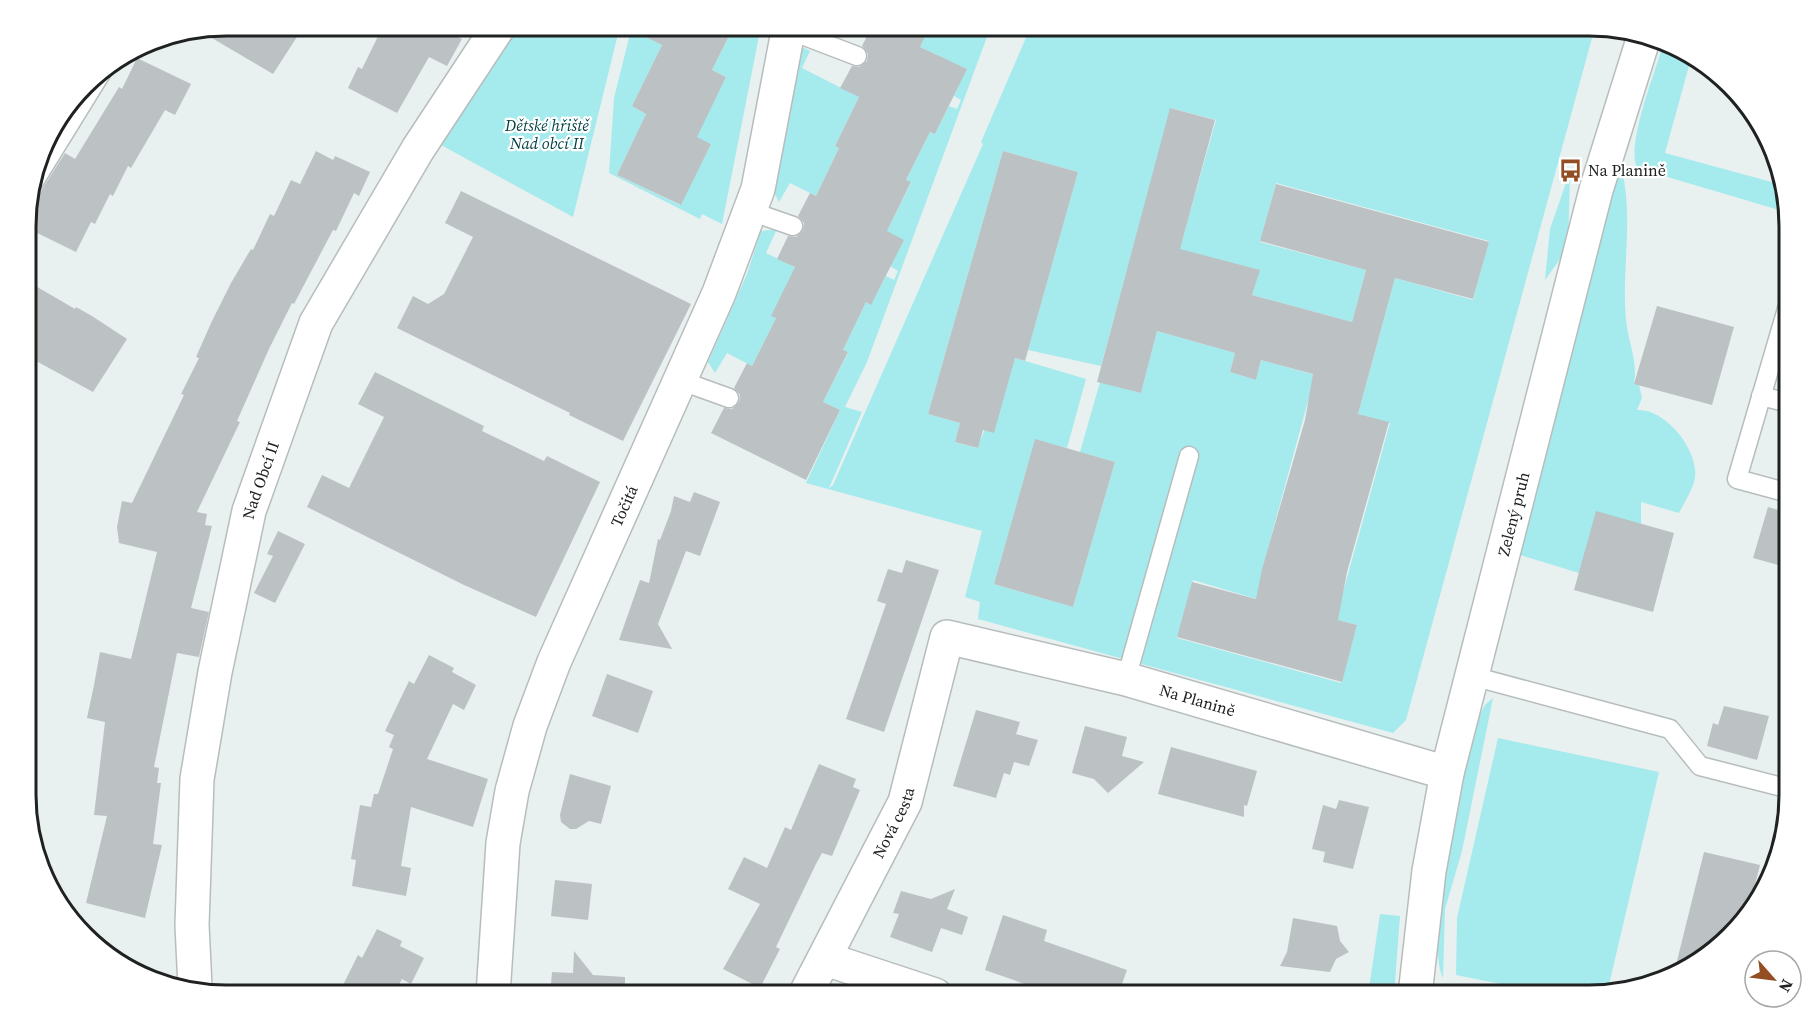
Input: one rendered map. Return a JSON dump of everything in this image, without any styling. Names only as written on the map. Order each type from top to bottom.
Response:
[{"type":"street","name":"Nad Obcí II","points":[[195,982],[192,925],[197,779],[215,672],[249,511],[316,323],[418,149],[492,36]]},
{"type":"street","name":"Točitá","points":[[494,985],[503,843],[512,792],[530,726],[554,662],[719,293],[750,211],[758,189],[787,36]]},
{"type":"street","name":"Zelený pruh","points":[[1421,985],[1429,871],[1447,773],[1596,190],[1642,43]]},
{"type":"street","name":"Na Planině","points":[[947,637],[1126,679],[1447,773]]},
{"type":"street","name":"Nová cesta","points":[[811,985],[905,802],[947,637]]},
{"type":"street","points":[[826,959],[905,985]]},
{"type":"lane","points":[[808,36],[857,56]]},
{"type":"lane","points":[[48,159],[85,99]]},
{"type":"lane","points":[[750,211],[793,226]]},
{"type":"lane","points":[[1779,336],[1737,479],[1779,490]]},
{"type":"lane","points":[[679,380],[729,398]]},
{"type":"lane","points":[[1761,396],[1779,400]]},
{"type":"lane","points":[[1126,679],[1189,456]]},
{"type":"lane","points":[[1472,676],[1670,729],[1700,766],[1779,786]]},
{"type":"green space","name":"Dětské hřiště Nad obcí II","points":[[512,36],[618,36],[573,217],[441,145]]},
{"type":"green space","points":[[630,36],[649,36],[648,38],[662,45],[632,106],[646,114],[617,175],[680,205],[711,144],[696,137],[726,77],[712,70],[729,36],[759,36],[722,224],[702,214],[700,219],[609,173],[614,98]]},
{"type":"green space","points":[[925,36],[987,36],[867,362],[845,407],[862,412],[829,488],[833,485],[983,144],[981,142],[1027,36],[1592,36],[1406,720],[1393,733],[978,619],[980,602],[965,597],[982,531],[806,483],[840,410],[823,402],[848,353],[843,350],[866,302],[871,304],[886,276],[894,280],[898,271],[890,266],[887,231],[911,183],[906,180],[930,132],[935,134],[949,106],[957,109],[961,100],[954,96],[966,69],[920,47]],"holes":[[[1171,108],[1216,120],[1172,276],[1259,270],[1252,295],[1352,322],[1366,270],[1260,242],[1276,183],[1489,241],[1473,300],[1395,278],[1358,414],[1390,423],[1343,592],[1304,611],[1357,625],[1341,683],[1177,638],[1193,580],[1274,604],[1262,570],[1308,401],[1337,381],[1261,360],[1256,380],[1230,372],[1235,353],[1157,331],[1141,393],[1100,382],[1080,452],[1115,462],[1073,607],[994,584],[1035,440],[1067,448],[1086,379],[1015,358],[977,448],[955,442],[960,423],[928,414],[1003,151],[1078,172],[1028,350],[1101,366]]]},
{"type":"green space","points":[[800,46],[810,51],[802,68],[859,97],[835,146],[839,148],[816,196],[790,183],[779,202],[771,186]]},
{"type":"green space","points":[[1661,50],[1689,65],[1665,153],[1774,183],[1778,210],[1637,168],[1635,143],[1648,90]]},
{"type":"green space","points":[[1620,163],[1627,202],[1626,320],[1634,359],[1634,383],[1639,385],[1642,398],[1637,410],[1648,411],[1658,416],[1678,433],[1692,455],[1695,478],[1679,513],[1641,502],[1641,524],[1579,573],[1517,554]]},
{"type":"green space","points":[[1568,177],[1570,177],[1568,248],[1545,280],[1550,229]]},
{"type":"green space","points":[[777,229],[766,253],[795,267],[772,316],[776,318],[752,366],[727,353],[715,373],[708,362],[747,274],[761,231]]},
{"type":"green space","points":[[1493,698],[1462,851],[1445,909],[1443,978],[1438,958],[1439,927],[1449,850],[1480,715],[1485,705]]},
{"type":"green space","points":[[1498,738],[1659,772],[1609,984],[1506,985],[1456,975],[1457,918]]},
{"type":"green space","points":[[1380,914],[1400,916],[1395,985],[1369,985]]},
{"type":"building","points":[[298,36],[273,74],[209,37]]},
{"type":"building","points":[[378,36],[456,36],[462,39],[447,66],[429,57],[397,113],[348,88],[358,67],[362,69]]},
{"type":"building","points":[[644,36],[729,36],[712,70],[726,77],[697,137],[711,144],[681,205],[617,175],[646,114],[632,106],[662,45]]},
{"type":"building","points":[[867,36],[925,36],[920,47],[967,69],[935,134],[930,132],[906,180],[911,182],[887,231],[904,240],[871,305],[866,302],[843,350],[848,352],[823,402],[840,410],[806,480],[711,433],[724,408],[732,409],[739,402],[740,395],[734,388],[747,363],[752,366],[776,318],[771,316],[795,267],[777,259],[788,236],[796,237],[803,230],[804,223],[798,216],[810,193],[816,196],[839,148],[835,146],[859,97],[840,88],[852,66],[859,67],[867,61],[868,54],[862,46]]},
{"type":"building","points":[[137,58],[191,84],[175,115],[165,110],[131,168],[128,166],[113,196],[110,194],[95,224],[91,222],[76,252],[36,232],[39,193],[65,153],[75,159],[119,87],[122,89]]},
{"type":"building","points":[[1170,108],[1215,120],[1180,249],[1260,270],[1252,295],[1352,322],[1366,270],[1260,241],[1276,184],[1489,242],[1473,299],[1395,278],[1358,414],[1389,422],[1347,572],[1338,620],[1357,625],[1342,682],[1177,637],[1192,582],[1256,599],[1262,569],[1305,420],[1313,374],[1261,360],[1256,380],[1230,372],[1235,353],[1157,331],[1141,393],[1097,382]]},
{"type":"building","points":[[316,151],[333,160],[335,156],[370,172],[359,196],[354,193],[336,231],[333,230],[294,304],[292,303],[237,421],[240,422],[197,512],[207,514],[205,525],[212,526],[191,608],[209,612],[199,657],[177,653],[154,767],[159,768],[157,783],[161,783],[153,844],[162,845],[145,918],[86,903],[107,816],[94,815],[105,722],[87,718],[100,652],[131,659],[157,552],[119,543],[117,527],[122,501],[132,503],[184,395],[181,394],[199,358],[196,357],[231,283],[251,249],[253,250],[270,214],[274,216],[291,180],[300,184]]},
{"type":"building","points":[[1003,151],[1078,172],[1025,361],[1015,358],[994,433],[983,430],[978,448],[955,442],[960,423],[928,414]]},
{"type":"building","points":[[461,191],[691,304],[623,441],[397,328],[413,296],[428,304],[444,294],[473,237],[445,223]]},
{"type":"building","points":[[36,286],[92,316],[127,339],[93,392],[36,361]]},
{"type":"building","points":[[1657,306],[1734,327],[1712,405],[1634,384]]},
{"type":"building","points":[[375,372],[484,426],[482,431],[544,461],[547,456],[600,482],[536,617],[464,585],[307,507],[322,475],[349,488],[384,417],[358,404]]},
{"type":"building","points":[[1035,439],[1115,462],[1073,607],[994,584]]},
{"type":"building","points":[[694,492],[720,502],[700,556],[686,551],[658,624],[672,649],[619,640],[640,580],[649,583],[658,539],[660,540],[671,511],[674,496],[690,502]]},
{"type":"building","points":[[1768,507],[1779,510],[1779,565],[1753,558]]},
{"type":"building","points":[[1596,511],[1674,533],[1653,612],[1574,590]]},
{"type":"building","points":[[278,531],[305,544],[275,603],[254,593],[273,556],[267,554]]},
{"type":"building","points":[[906,560],[939,570],[884,732],[846,719],[886,604],[877,601],[888,569],[902,573]]},
{"type":"building","points":[[429,655],[454,668],[452,672],[476,685],[464,710],[453,704],[427,759],[488,779],[473,827],[411,807],[401,866],[411,868],[406,896],[352,886],[356,860],[351,859],[360,805],[371,807],[374,794],[378,794],[393,749],[389,747],[394,735],[385,731],[409,681],[414,684]]},
{"type":"building","points":[[607,674],[653,691],[638,733],[592,716]]},
{"type":"building","points":[[1724,706],[1769,716],[1757,760],[1707,746],[1713,723],[1718,725]]},
{"type":"building","points":[[976,710],[1020,722],[1016,734],[1038,740],[1029,766],[1014,762],[1010,775],[1004,773],[996,798],[953,786]]},
{"type":"building","points":[[1085,726],[1127,737],[1122,756],[1144,762],[1108,793],[1094,779],[1072,773]]},
{"type":"building","points":[[1171,747],[1257,771],[1247,806],[1244,805],[1244,817],[1158,794]]},
{"type":"building","points":[[819,764],[856,779],[853,787],[860,790],[832,856],[822,853],[776,947],[780,949],[762,985],[754,985],[723,969],[760,904],[728,889],[744,857],[767,868],[785,827],[791,830]]},
{"type":"building","points":[[570,774],[611,786],[601,824],[589,821],[576,829],[570,829],[561,822],[560,815]]},
{"type":"building","points":[[1339,800],[1369,807],[1353,869],[1323,862],[1325,852],[1312,849],[1323,805],[1336,809]]},
{"type":"building","points":[[1704,852],[1760,865],[1754,891],[1740,911],[1705,946],[1676,964]]},
{"type":"building","points":[[555,880],[592,884],[588,920],[551,916]]},
{"type":"building","points":[[955,889],[947,909],[968,917],[962,935],[941,928],[932,952],[890,937],[899,914],[893,913],[901,891],[931,899]]},
{"type":"building","points":[[1003,915],[1047,930],[1044,941],[1127,970],[1122,985],[1028,985],[985,970]]},
{"type":"building","points":[[1293,918],[1337,926],[1340,941],[1349,952],[1336,959],[1330,972],[1280,966],[1287,952]]},
{"type":"building","points":[[377,929],[402,941],[400,946],[424,958],[411,984],[402,979],[399,985],[343,985],[358,955],[362,958]]},
{"type":"building","points":[[574,951],[593,975],[625,977],[625,985],[551,985],[552,972],[573,973]]},
{"type":"place","name":"Na Planině","points":[[1570,170]]}]
